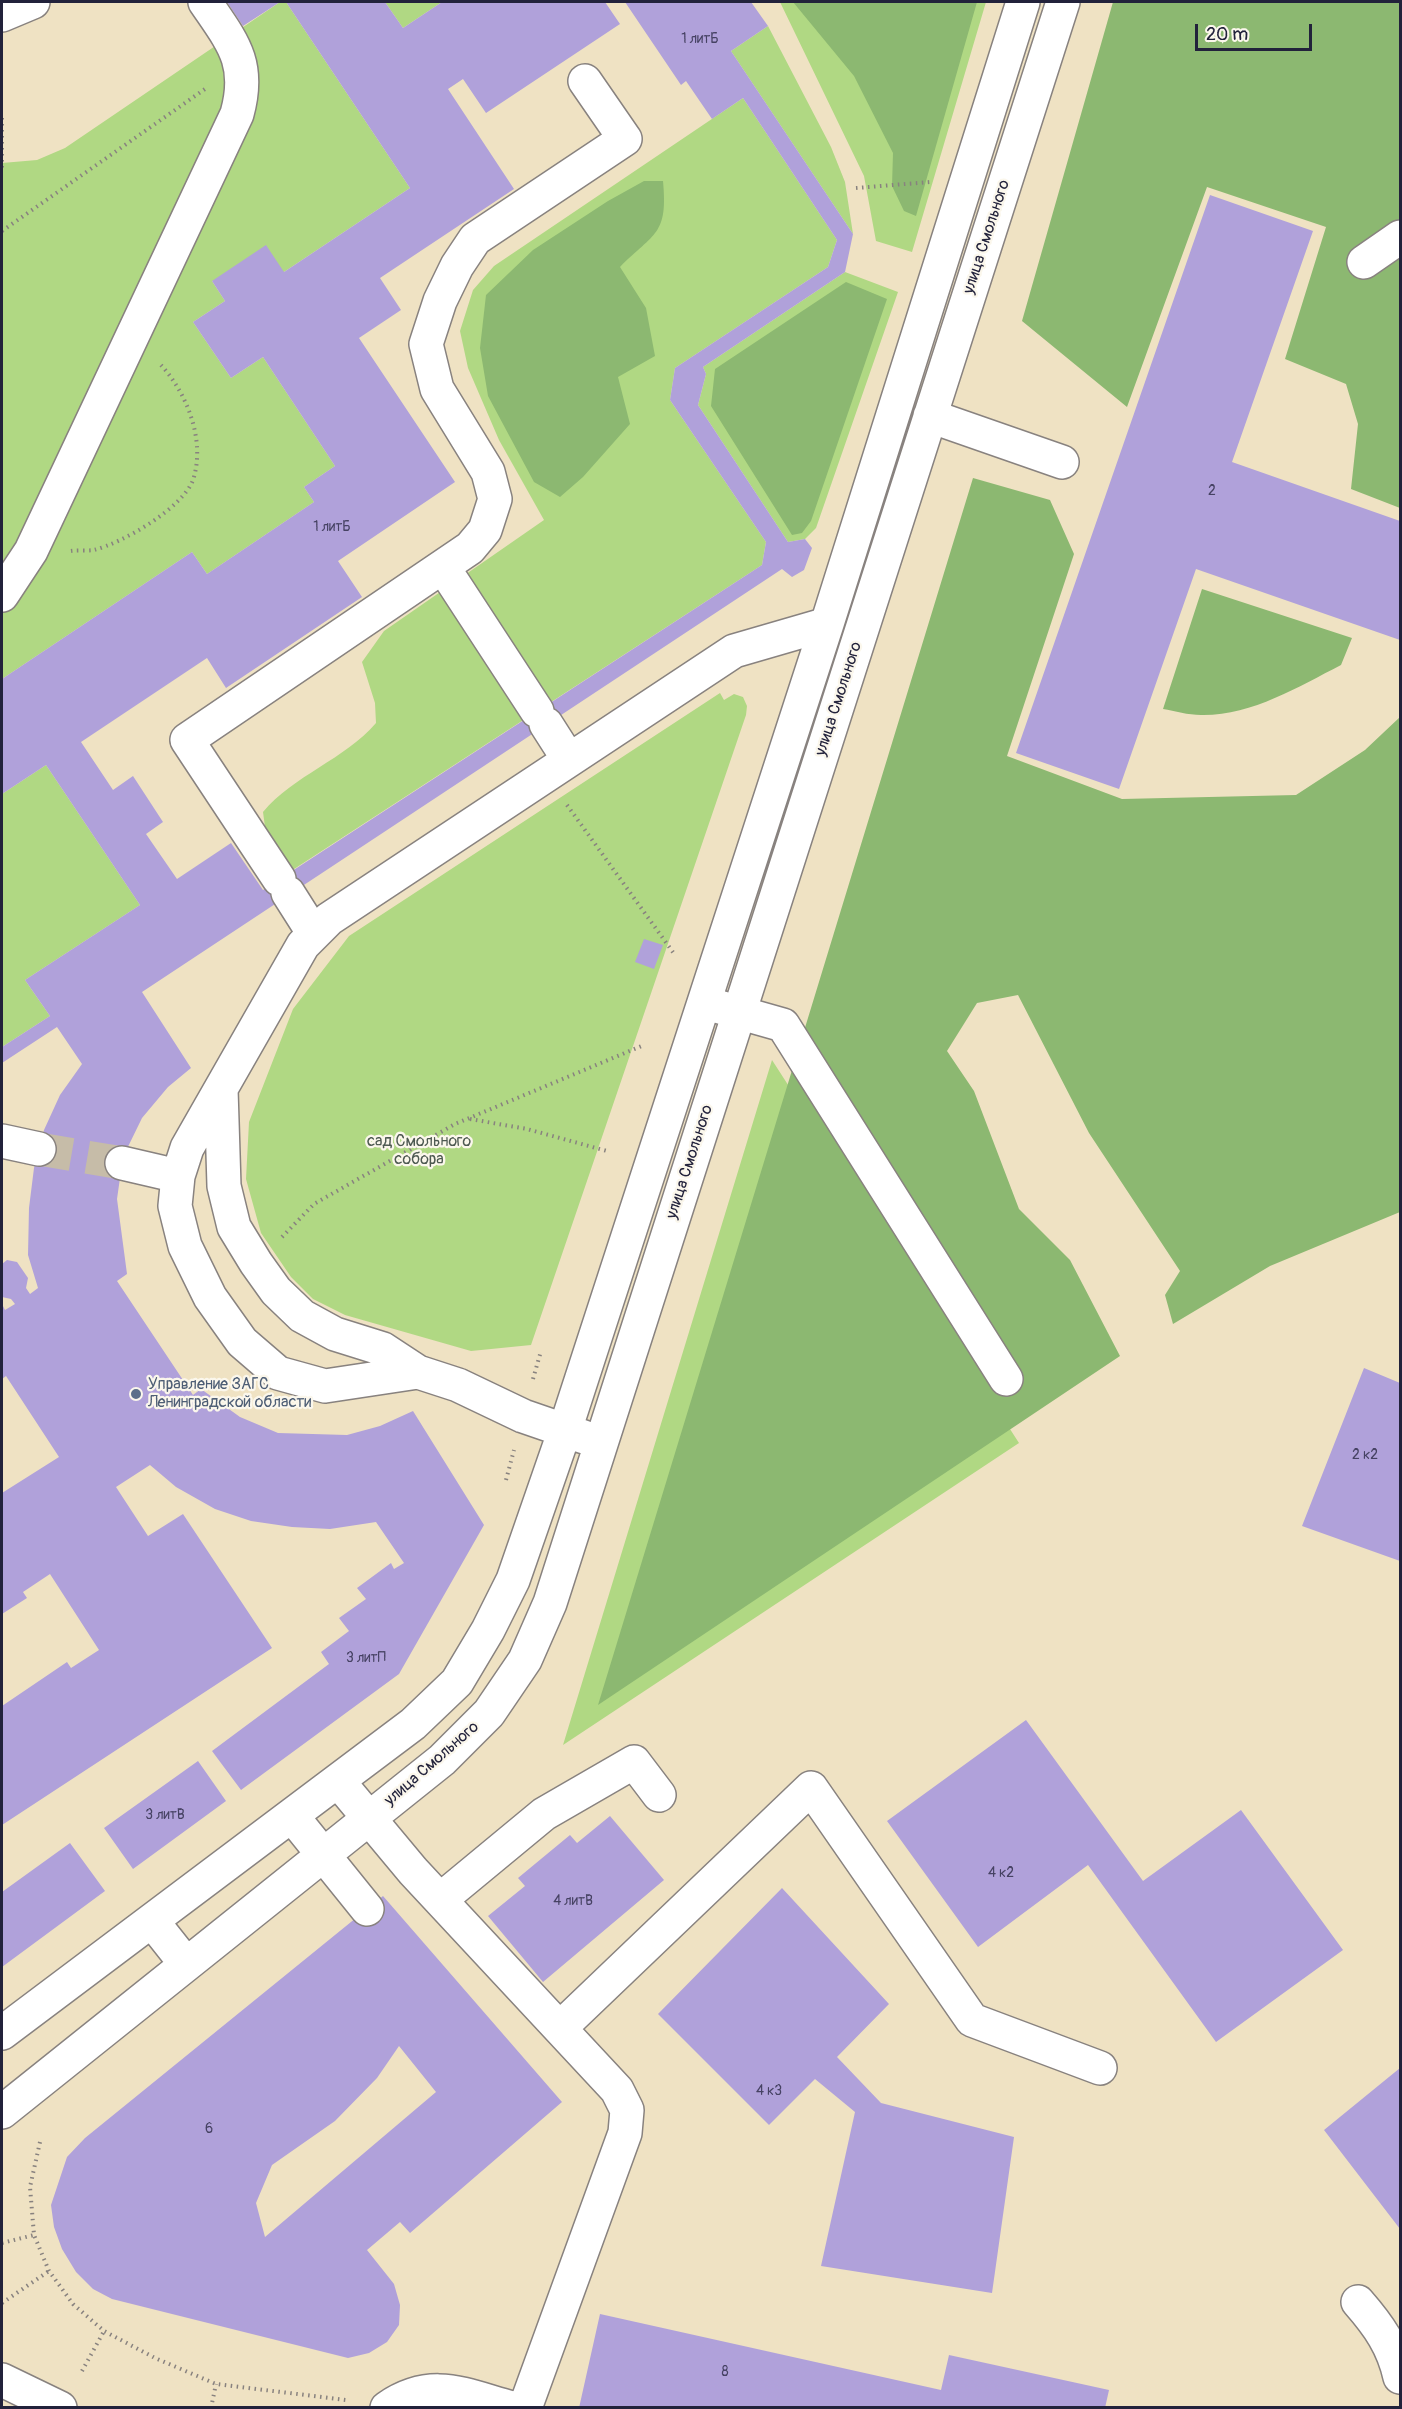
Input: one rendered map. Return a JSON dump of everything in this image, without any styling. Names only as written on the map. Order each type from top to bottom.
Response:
[{"type":"street","points":[[2,15],[33,2]]},
{"type":"street","points":[[2,595],[31,551],[237,114],[243,91],[241,63],[228,36],[205,2]]},
{"type":"street","points":[[2,2033],[413,1724],[458,1682],[488,1630],[513,1580],[565,1430],[827,624],[1023,2]]},
{"type":"street","name":"улица Смольного","points":[[2,2112],[442,1760],[489,1713],[525,1660],[550,1603],[1063,2]]},
{"type":"street","points":[[314,934],[187,740],[470,548],[485,530],[495,499],[488,472],[437,390],[426,344],[444,292],[476,239],[625,139],[585,81]]},
{"type":"street","points":[[1364,262],[1401,237]]},
{"type":"street","points":[[930,416],[1062,462]]},
{"type":"street","points":[[443,567],[569,760]]},
{"type":"street","points":[[418,1372],[325,1386],[278,1372],[242,1342],[210,1297],[185,1246],[175,1206],[178,1176],[187,1148],[303,945],[329,919],[734,651],[827,624]]},
{"type":"street","points":[[703,1002],[783,1025],[1006,1378]]},
{"type":"street","points":[[221,1087],[224,1186],[234,1227],[276,1291],[302,1316],[335,1334],[382,1349],[418,1372],[458,1385],[523,1416],[600,1443]]},
{"type":"street","points":[[2,1142],[39,1149]]},
{"type":"street","points":[[122,1162],[178,1176]]},
{"type":"street","points":[[440,1900],[544,1814],[634,1762],[659,1795]]},
{"type":"street","points":[[338,1780],[440,1900],[617,2090],[627,2110],[625,2133],[525,2408]]},
{"type":"street","points":[[560,2028],[811,1788],[972,2020],[1100,2068]]},
{"type":"street","points":[[292,1816],[367,1909]]},
{"type":"street","points":[[152,1921],[186,1964]]},
{"type":"street","points":[[1358,2302],[1384,2333],[1396,2356],[1401,2377]]},
{"type":"street","points":[[2,2380],[60,2408]]},
{"type":"street","points":[[387,2408],[404,2396],[421,2390],[446,2390],[512,2408]]},
{"type":"path","points":[[2,231],[241,63]]},
{"type":"path","points":[[2,118],[2,170]]},
{"type":"path","points":[[856,188],[934,181]]},
{"type":"path","points":[[31,551],[93,550],[127,537],[178,502],[192,481],[198,434],[183,400],[163,367],[132,335]]},
{"type":"path","points":[[566,803],[675,955]]},
{"type":"path","points":[[276,1243],[314,1204],[469,1118],[644,1045]]},
{"type":"path","points":[[469,1118],[527,1129],[608,1151]]},
{"type":"path","points":[[40,2142],[30,2187],[34,2235],[49,2271],[73,2304],[104,2331],[155,2358],[216,2384],[346,2400]]},
{"type":"path","points":[[2,2243],[34,2235]]},
{"type":"path","points":[[2,2303],[49,2271]]},
{"type":"path","points":[[82,2371],[104,2331]]},
{"type":"path","points":[[211,2408],[216,2384]]},
{"type":"green space","points":[[280,2],[286,2],[410,188],[284,272],[212,281],[225,301],[193,322],[231,378],[263,357],[335,466],[304,487],[314,502],[207,574],[192,552],[2,679],[2,163],[37,160],[65,148]]},
{"type":"green space","points":[[385,2],[442,2],[403,28]]},
{"type":"green space","points":[[780,2],[986,2],[912,252],[876,241],[864,176]]},
{"type":"green space","points":[[793,2],[977,2],[916,216],[904,211],[892,186],[893,153],[854,76]]},
{"type":"green space","points":[[1113,2],[1400,2],[1400,508],[1351,489],[1358,424],[1346,384],[1285,359],[1326,227],[1207,187],[1127,407],[1022,321]]},
{"type":"green space","points":[[768,26],[831,147],[845,182],[853,234],[731,51]]},
{"type":"green space","points":[[743,98],[837,240],[828,267],[675,368],[670,400],[766,542],[762,565],[291,871],[265,827],[263,812],[275,799],[349,747],[376,723],[375,703],[362,662],[384,631],[544,520],[499,440],[468,368],[460,331],[473,290],[494,266]]},
{"type":"green space","points":[[644,181],[663,181],[664,199],[661,223],[650,239],[620,267],[646,308],[655,356],[618,377],[630,424],[583,477],[560,497],[534,482],[488,396],[480,348],[486,295],[533,250],[608,201]]},
{"type":"green space","points":[[845,272],[898,292],[816,528],[805,539],[788,542],[698,405],[706,374],[703,367]]},
{"type":"green space","points":[[846,282],[887,299],[811,521],[802,533],[792,535],[711,406],[715,369]]},
{"type":"green space","points":[[973,478],[1050,500],[1074,554],[1007,756],[1122,799],[1296,795],[1365,750],[1400,717],[1400,1212],[1270,1266],[1173,1324],[1165,1295],[1180,1271],[1089,1133],[1018,995],[977,1003],[947,1051],[974,1091],[1019,1209],[1070,1260],[1120,1356],[598,1705]]},
{"type":"green space","points":[[1202,589],[1352,638],[1341,665],[1274,699],[1238,711],[1201,715],[1163,709]]},
{"type":"green space","name":"сад Смольного собора","points":[[720,693],[724,700],[734,694],[743,697],[747,706],[746,715],[531,1345],[471,1351],[345,1315],[313,1299],[291,1277],[261,1233],[246,1179],[249,1122],[293,1009],[349,936]]},
{"type":"green space","points":[[46,765],[140,905],[25,980],[50,1016],[2,1047],[2,794]]},
{"type":"green space","points":[[772,1060],[1019,1443],[563,1745]]},
{"type":"building","points":[[227,2],[280,2],[243,26]]},
{"type":"building","points":[[286,2],[385,2],[403,28],[442,2],[605,2],[620,24],[486,113],[463,79],[448,89],[514,189],[380,278],[401,310],[359,338],[455,482],[338,561],[362,597],[226,688],[207,658],[81,742],[113,790],[133,776],[163,822],[146,834],[177,879],[231,843],[263,890],[762,565],[766,542],[670,400],[675,368],[828,267],[837,240],[743,98],[712,119],[686,81],[681,85],[625,2],[751,2],[768,26],[731,51],[853,234],[845,272],[703,367],[706,374],[698,405],[788,542],[805,539],[812,548],[804,570],[792,577],[782,569],[142,992],[191,1068],[168,1087],[142,1118],[123,1157],[117,1199],[127,1274],[117,1281],[193,1395],[201,1389],[240,1417],[278,1433],[347,1435],[380,1426],[413,1411],[484,1525],[399,1674],[241,1790],[212,1751],[329,1664],[321,1652],[349,1631],[339,1618],[366,1599],[357,1588],[391,1563],[394,1569],[404,1563],[376,1522],[330,1529],[292,1527],[251,1521],[215,1509],[176,1487],[150,1465],[116,1487],[148,1536],[183,1514],[272,1648],[2,1825],[2,1706],[67,1662],[71,1668],[99,1650],[50,1574],[23,1592],[27,1598],[2,1614],[2,1493],[59,1457],[6,1376],[2,1379],[2,1304],[5,1310],[15,1304],[11,1299],[2,1297],[2,1264],[7,1260],[17,1262],[28,1278],[26,1288],[30,1294],[38,1288],[28,1255],[29,1208],[34,1168],[44,1130],[60,1095],[82,1064],[57,1027],[2,1063],[2,1047],[50,1016],[25,980],[140,905],[46,765],[2,794],[2,679],[192,552],[207,574],[314,502],[304,487],[335,466],[263,357],[231,378],[193,322],[225,301],[212,281],[266,245],[284,272],[410,188]]},
{"type":"building","points":[[1210,195],[1313,231],[1232,462],[1400,521],[1400,640],[1196,569],[1119,789],[1016,753]]},
{"type":"building","points":[[644,939],[663,945],[654,969],[635,962]]},
{"type":"building","points":[[1364,1368],[1400,1383],[1400,1561],[1302,1526]]},
{"type":"building","points":[[1026,1720],[1143,1881],[1241,1810],[1343,1950],[1216,2042],[1088,1865],[978,1947],[887,1821]]},
{"type":"building","points":[[198,1761],[226,1801],[133,1869],[104,1828]]},
{"type":"building","points":[[610,1816],[664,1880],[543,1982],[488,1916],[525,1886],[518,1878],[570,1835],[577,1843]]},
{"type":"building","points":[[70,1843],[105,1891],[2,1967],[2,1892]]},
{"type":"building","points":[[782,1888],[889,2004],[837,2057],[881,2103],[1014,2137],[992,2293],[821,2266],[855,2112],[815,2079],[769,2125],[658,2014]]},
{"type":"building","points":[[383,1896],[562,2102],[410,2233],[400,2222],[367,2250],[394,2284],[400,2305],[399,2325],[387,2342],[369,2353],[348,2358],[112,2299],[93,2289],[76,2272],[62,2249],[54,2227],[51,2205],[67,2157],[85,2138]],"holes":[[[399,2046],[436,2092],[265,2237],[256,2203],[272,2165],[335,2121],[377,2078]]]},
{"type":"building","points":[[1400,2068],[1400,2229],[1324,2130]]},
{"type":"building","points":[[600,2314],[941,2390],[949,2355],[1109,2390],[1105,2408],[579,2408]]},
{"type":"tunnel","points":[[39,1149],[122,1163]]},
{"type":"place","name":"Управление ЗАГС Ленинградской области","points":[[136,1394]]}]
